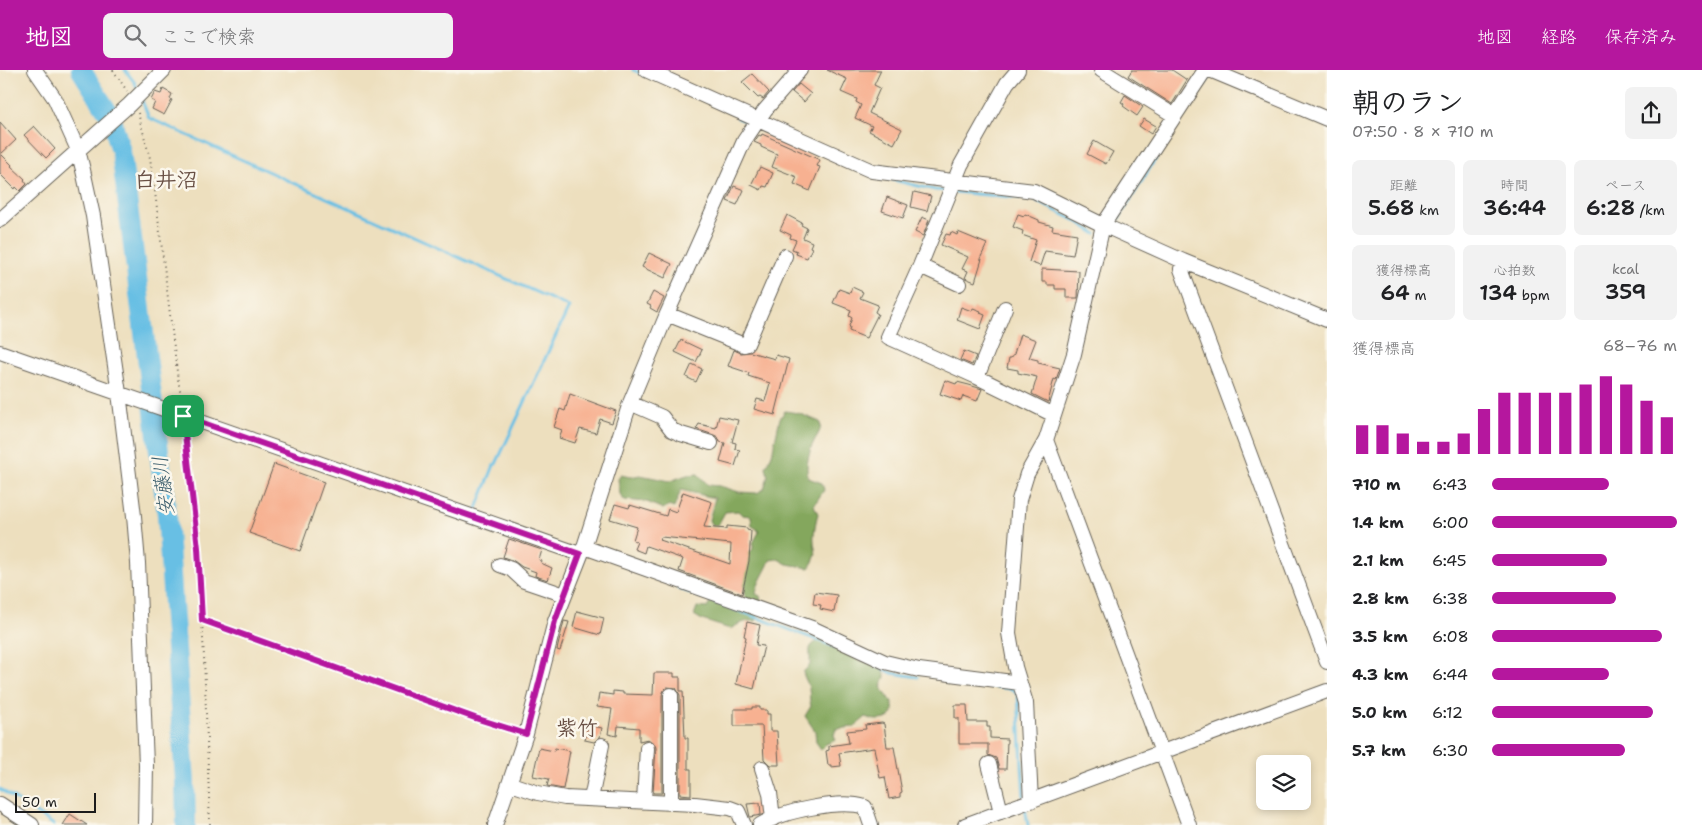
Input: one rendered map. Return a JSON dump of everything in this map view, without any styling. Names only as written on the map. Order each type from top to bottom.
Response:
[{"type":"street","points":[[35,70],[55,99],[78,150],[93,216],[119,393],[138,563],[146,765],[145,825]]},
{"type":"street","points":[[0,220],[131,103],[164,70]]},
{"type":"street","points":[[646,70],[872,171],[1034,191],[1103,225],[1184,261],[1327,320]]},
{"type":"street","points":[[495,825],[526,734],[555,621],[582,550],[630,403],[666,314],[744,142],[764,110],[800,70]]},
{"type":"street","points":[[1018,70],[1007,83],[961,165],[920,266],[888,337],[977,377],[1054,415]]},
{"type":"street","points":[[1101,70],[1175,116]]},
{"type":"street","points":[[1031,801],[1026,703],[1015,668],[1009,633],[1019,500],[1027,474],[1046,440],[1074,354],[1103,225],[1206,70]]},
{"type":"street","points":[[1210,70],[1327,119]]},
{"type":"street","points":[[666,314],[744,345],[747,344],[785,256]]},
{"type":"street","points":[[1184,261],[1181,269],[1327,662]]},
{"type":"street","points":[[920,266],[959,284]]},
{"type":"street","points":[[977,377],[1005,308]]},
{"type":"street","points":[[0,352],[183,416],[812,628],[885,662],[919,670],[1020,683]]},
{"type":"street","points":[[630,403],[662,417],[672,430],[711,443]]},
{"type":"street","points":[[1046,440],[1189,825]]},
{"type":"street","points":[[500,565],[511,569],[524,581],[565,595]]},
{"type":"street","points":[[966,825],[1327,691]]},
{"type":"street","points":[[670,803],[671,694]]},
{"type":"street","points":[[591,799],[602,745]]},
{"type":"street","points":[[644,802],[647,748]]},
{"type":"street","points":[[989,764],[1001,812]]},
{"type":"street","points":[[762,768],[770,793],[767,822]]},
{"type":"street","points":[[510,784],[538,793],[565,798],[695,804],[730,808],[738,812],[744,825]]},
{"type":"street","points":[[0,804],[32,825]]},
{"type":"street","points":[[767,822],[789,812],[838,804],[855,804],[865,808],[871,825]]},
{"type":"path","points":[[113,70],[142,125],[154,183],[178,380],[183,400],[183,416],[198,548],[210,825]]},
{"type":"path","points":[[202,620],[466,715],[526,734]]},
{"type":"green space","points":[[785,411],[798,413],[820,422],[820,430],[808,459],[807,469],[808,478],[822,483],[824,490],[814,505],[818,514],[814,536],[815,558],[809,568],[787,564],[778,559],[770,560],[756,594],[760,596],[761,601],[756,621],[746,622],[730,629],[702,620],[694,615],[697,607],[707,608],[713,597],[744,606],[745,593],[743,581],[748,554],[753,549],[753,543],[759,532],[752,526],[751,516],[742,515],[738,511],[725,512],[718,525],[712,526],[709,520],[715,498],[681,490],[674,508],[668,506],[663,509],[647,502],[624,500],[620,494],[618,479],[621,475],[630,477],[640,475],[670,481],[687,475],[698,474],[708,485],[720,486],[739,492],[757,493],[764,489],[768,476],[766,467],[772,454],[780,418]]},
{"type":"green space","points":[[822,639],[839,645],[854,658],[861,661],[869,659],[884,666],[885,677],[881,687],[891,701],[893,709],[892,714],[885,719],[875,720],[866,717],[854,727],[836,729],[834,735],[836,740],[826,744],[821,749],[816,742],[815,731],[805,716],[811,706],[809,688],[803,672],[810,665],[811,647]]},
{"type":"building","points":[[827,70],[881,70],[874,85],[880,88],[869,113],[902,129],[894,144],[869,131],[872,126],[855,118],[861,105],[856,102],[857,99],[841,92],[847,79]]},
{"type":"building","points":[[1132,70],[1172,70],[1187,80],[1172,104],[1128,76]]},
{"type":"building","points":[[752,74],[769,92],[763,99],[758,98],[742,82]]},
{"type":"building","points":[[799,84],[811,94],[804,102],[792,92]]},
{"type":"building","points":[[163,89],[172,94],[170,99],[172,100],[164,115],[152,109],[155,102],[151,100],[155,92],[161,94]]},
{"type":"building","points":[[1125,95],[1143,107],[1137,116],[1123,106],[1124,104],[1121,102]]},
{"type":"building","points":[[1144,119],[1156,126],[1151,134],[1139,126]]},
{"type":"building","points":[[0,122],[16,140],[1,154],[25,179],[27,184],[20,191],[16,187],[15,189],[0,174]]},
{"type":"building","points":[[34,126],[55,149],[46,158],[24,135]]},
{"type":"building","points":[[762,134],[820,160],[817,166],[820,167],[810,191],[794,184],[797,177],[772,167],[777,154],[754,142]]},
{"type":"building","points":[[1094,141],[1113,152],[1106,164],[1087,154]]},
{"type":"building","points":[[760,167],[773,173],[767,187],[763,186],[761,190],[751,185]]},
{"type":"building","points":[[734,186],[744,190],[737,205],[727,201]]},
{"type":"building","points":[[914,192],[931,196],[927,211],[911,207]]},
{"type":"building","points":[[887,197],[908,205],[903,218],[882,211]]},
{"type":"building","points":[[1018,214],[1024,216],[1025,214],[1039,220],[1039,222],[1053,226],[1052,230],[1077,234],[1073,255],[1045,251],[1040,266],[1029,262],[1036,240],[1022,235],[1023,231],[1013,227]]},
{"type":"building","points":[[787,215],[807,228],[803,238],[812,242],[810,247],[812,248],[807,258],[796,254],[797,251],[792,249],[796,240],[790,238],[791,235],[780,230]]},
{"type":"building","points":[[922,217],[929,220],[923,236],[915,232]]},
{"type":"building","points":[[951,232],[957,235],[958,232],[987,244],[980,259],[982,259],[975,282],[965,278],[968,271],[962,269],[968,257],[941,245],[946,234],[950,235]]},
{"type":"building","points":[[649,253],[672,264],[665,278],[642,267]]},
{"type":"building","points":[[1042,269],[1079,271],[1078,298],[1066,298],[1066,289],[1055,289],[1055,285],[1047,285],[1047,282],[1042,282]]},
{"type":"building","points":[[852,287],[863,292],[860,298],[878,305],[875,312],[878,314],[866,338],[849,331],[852,318],[849,316],[851,310],[833,303],[839,289],[850,293]]},
{"type":"building","points":[[653,292],[664,298],[657,312],[647,304]]},
{"type":"building","points":[[961,307],[972,311],[973,308],[985,315],[980,329],[957,320]]},
{"type":"building","points":[[1020,334],[1036,340],[1029,358],[1038,360],[1038,363],[1060,368],[1056,380],[1054,379],[1048,402],[1032,394],[1037,377],[1018,373],[1018,370],[1007,368],[1009,358],[1014,354]]},
{"type":"building","points":[[681,340],[702,350],[696,362],[675,352]]},
{"type":"building","points":[[734,350],[775,359],[776,355],[789,359],[775,415],[754,409],[757,399],[765,401],[770,383],[748,376],[749,373],[728,366]]},
{"type":"building","points":[[964,351],[976,356],[972,365],[960,360]]},
{"type":"building","points":[[692,364],[702,369],[696,382],[686,377]]},
{"type":"building","points":[[945,380],[982,389],[977,401],[963,396],[961,401],[940,394]]},
{"type":"building","points":[[570,394],[616,411],[612,423],[600,419],[596,433],[580,429],[575,443],[559,438],[562,430],[554,427],[560,409],[565,411]]},
{"type":"building","points":[[719,416],[738,420],[732,442],[736,443],[735,449],[740,450],[735,466],[720,462],[725,443],[720,442],[718,437],[714,435],[696,429],[699,424],[716,428]]},
{"type":"building","points":[[274,464],[324,482],[300,551],[249,533]]},
{"type":"building","points":[[683,492],[712,502],[704,527],[727,529],[727,526],[747,528],[747,530],[751,531],[749,561],[742,594],[679,571],[683,559],[646,546],[644,553],[634,549],[637,542],[633,540],[637,527],[610,519],[615,504],[629,508],[630,505],[666,516],[668,509],[676,512]],"holes":[[[661,537],[731,544],[730,564],[660,540]]]},
{"type":"building","points":[[509,539],[542,550],[539,560],[542,561],[541,563],[552,568],[548,580],[535,576],[536,572],[503,557]]},
{"type":"building","points":[[815,592],[837,595],[834,612],[820,609],[821,605],[813,604]]},
{"type":"building","points":[[577,611],[604,618],[600,635],[573,627]]},
{"type":"building","points":[[564,621],[569,622],[560,651],[557,650]]},
{"type":"building","points":[[747,622],[760,625],[756,645],[764,646],[754,689],[736,684],[746,637],[744,636]]},
{"type":"building","points":[[654,673],[674,673],[674,677],[680,677],[680,691],[683,691],[685,738],[688,738],[688,769],[691,769],[691,795],[680,794],[680,695],[676,688],[667,687],[662,695],[662,793],[653,793],[655,744],[648,739],[639,741],[639,728],[618,726],[617,736],[608,734],[612,709],[597,707],[599,693],[613,695],[613,691],[623,692],[623,694],[653,695]]},
{"type":"building","points":[[955,705],[967,705],[968,722],[987,722],[987,727],[990,727],[990,738],[1007,739],[1006,769],[999,769],[996,758],[988,755],[988,744],[959,744],[959,718],[955,718]]},
{"type":"building","points":[[752,707],[760,707],[760,710],[767,710],[767,714],[770,714],[770,731],[777,731],[779,765],[770,765],[764,759],[762,726],[734,726],[734,709],[752,709]]},
{"type":"building","points":[[884,724],[887,747],[894,747],[902,792],[900,797],[889,799],[885,777],[880,778],[874,748],[839,753],[841,766],[831,767],[831,765],[828,765],[826,751],[829,750],[829,746],[849,743],[847,731],[866,729],[865,725]]},
{"type":"building","points":[[588,725],[602,728],[600,737],[594,742],[585,740]]},
{"type":"building","points":[[539,748],[554,751],[555,748],[570,751],[563,789],[547,786],[549,779],[533,776]]},
{"type":"building","points":[[760,803],[761,815],[750,817],[747,804]]},
{"type":"building","points":[[70,814],[87,825],[63,825]]},
{"type":"waterway","name":"安藤川","points":[[81,70],[111,117],[121,151],[167,515],[185,782],[186,825]]},
{"type":"waterway","points":[[125,70],[138,90]]},
{"type":"waterway","points":[[633,70],[644,75]]},
{"type":"waterway","points":[[1203,86],[1211,75]]},
{"type":"waterway","points":[[141,98],[149,118],[569,307],[494,465],[476,511],[478,512]]},
{"type":"waterway","points":[[738,118],[750,124]]},
{"type":"waterway","points":[[1115,225],[1169,137]]},
{"type":"waterway","points":[[893,180],[946,191]]},
{"type":"waterway","points":[[954,192],[1032,199],[1078,222],[1096,234]]},
{"type":"waterway","points":[[678,588],[841,649]]},
{"type":"waterway","points":[[878,666],[892,673],[918,677]]},
{"type":"waterway","points":[[944,680],[1012,689],[1018,695],[1024,799]]},
{"type":"waterway","points":[[0,789],[54,825]]},
{"type":"waterway","points":[[1025,808],[1028,825]]},
{"type":"district","name":"白井沼","points":[[166,180]]},
{"type":"district","name":"紫竹","points":[[577,728]]},
{"type":"route","points":[[183,416],[580,554],[555,621],[526,734],[475,718],[202,620],[198,548],[183,416]]}]
